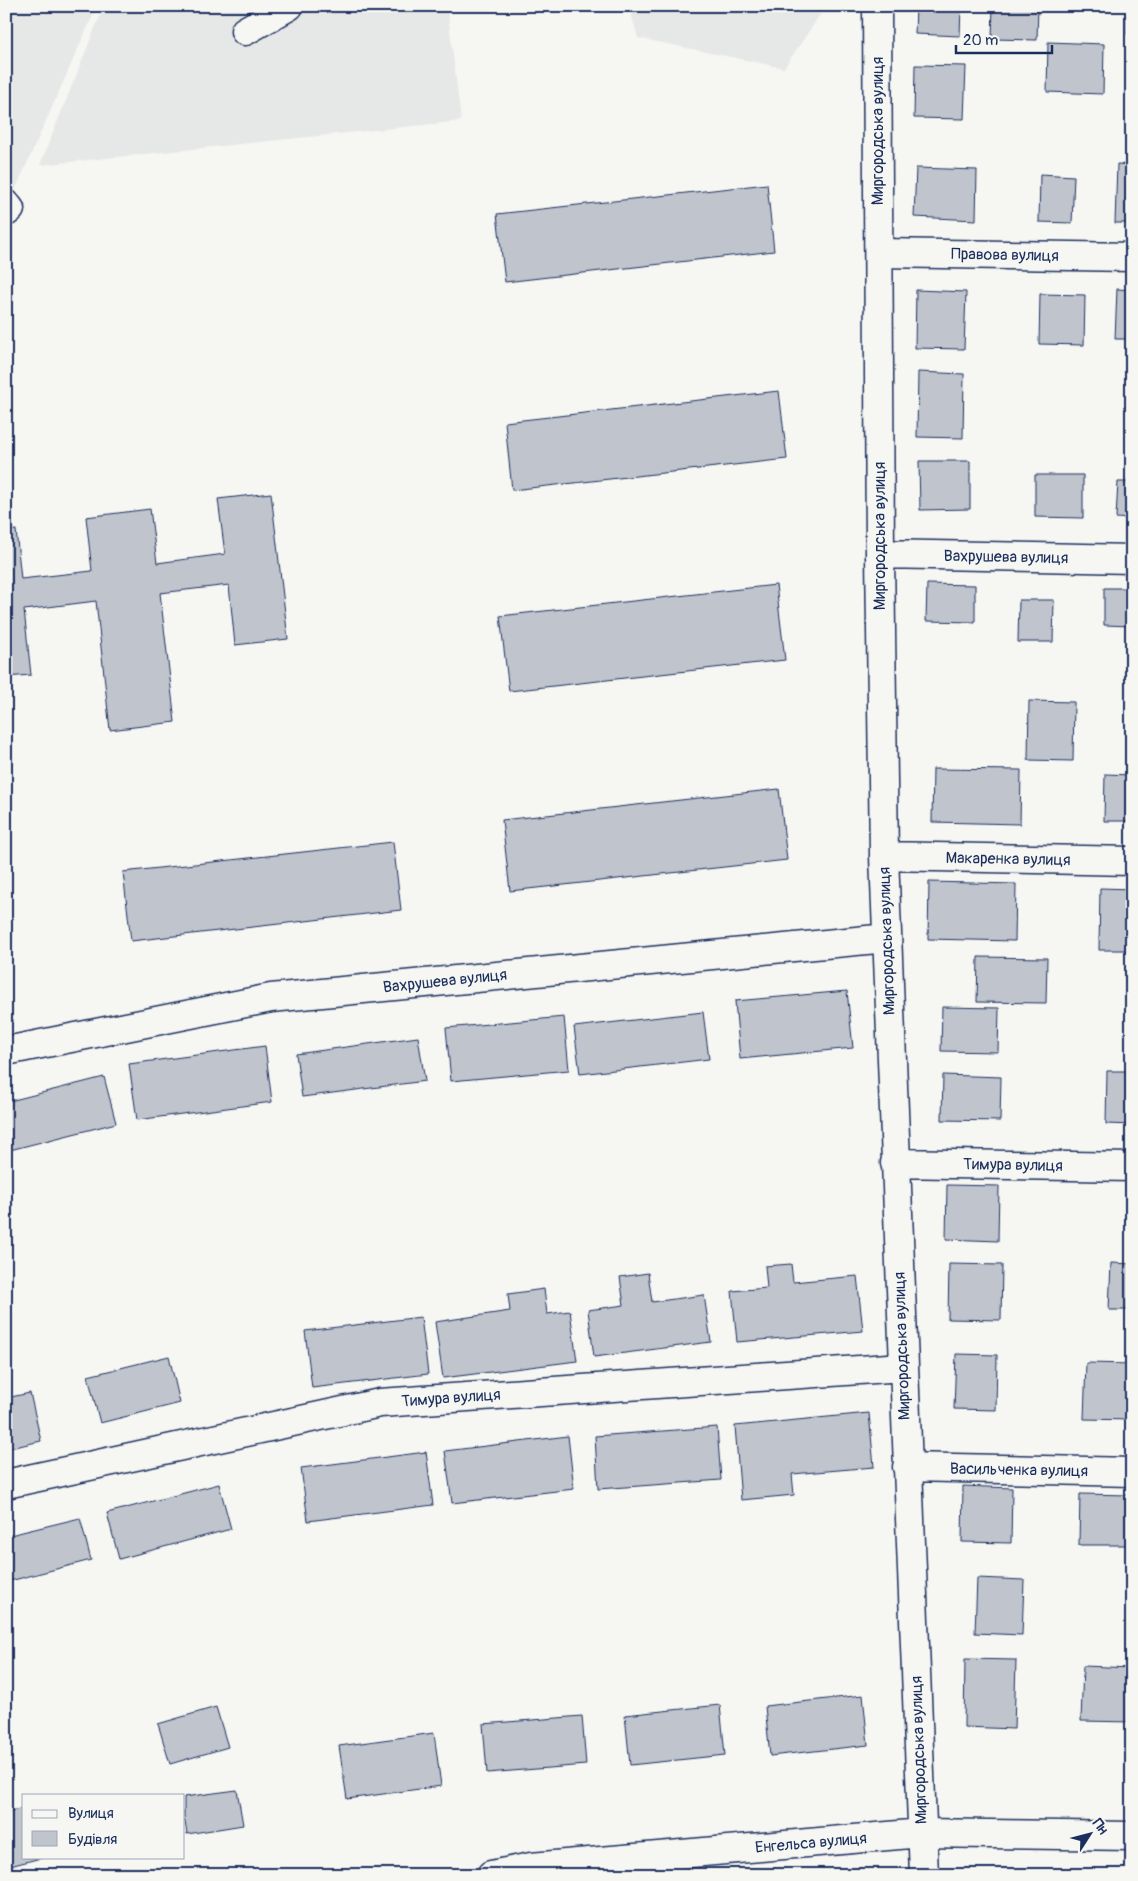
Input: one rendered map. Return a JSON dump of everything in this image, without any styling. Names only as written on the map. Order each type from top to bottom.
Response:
[{"type":"street","points":[[246,31],[289,6]]},
{"type":"street","name":"Миргородська вулиця","points":[[877,6],[880,554],[884,856],[924,1875]]},
{"type":"street","points":[[6,204],[10,209],[6,212]]},
{"type":"street","name":"Правова вулиця","points":[[879,253],[1132,258]]},
{"type":"street","name":"Вахрушева вулиця","points":[[880,554],[1132,559]]},
{"type":"street","name":"Макаренка вулиця","points":[[884,856],[1132,861]]},
{"type":"street","name":"Вахрушева вулиця","points":[[6,1051],[271,998],[887,938]]},
{"type":"street","name":"Тимура вулиця","points":[[895,1162],[1132,1167]]},
{"type":"street","name":"Тимура вулиця","points":[[6,1484],[380,1403],[903,1367]]},
{"type":"street","name":"Васильченка вулиця","points":[[907,1467],[1132,1472]]},
{"type":"street","name":"Енгельса вулиця","points":[[491,1875],[531,1867],[922,1834],[1132,1836]]},
{"type":"shaded area","points":[[6,6],[97,6],[16,188],[6,192]]},
{"type":"shaded area","points":[[104,6],[447,6],[461,121],[40,165]]},
{"type":"shaded area","points":[[629,6],[826,6],[784,68],[638,38]]},
{"type":"building","points":[[916,6],[961,6],[960,36],[915,34]]},
{"type":"building","points":[[993,6],[1038,6],[1037,40],[992,39]]},
{"type":"building","points":[[1127,6],[1132,6],[1132,35],[1127,35]]},
{"type":"building","points":[[1048,42],[1104,44],[1103,94],[1047,92]]},
{"type":"building","points":[[915,65],[966,66],[964,119],[914,118]]},
{"type":"building","points":[[1117,164],[1132,165],[1132,223],[1115,223]]},
{"type":"building","points":[[916,168],[977,170],[976,220],[914,217]]},
{"type":"building","points":[[1040,174],[1074,176],[1072,223],[1039,222]]},
{"type":"building","points":[[767,184],[774,251],[505,282],[497,214]]},
{"type":"building","points":[[1117,289],[1132,290],[1132,339],[1115,339]]},
{"type":"building","points":[[916,290],[966,292],[964,349],[915,348]]},
{"type":"building","points":[[1040,294],[1085,295],[1084,345],[1039,344]]},
{"type":"building","points":[[918,372],[964,374],[963,438],[917,437]]},
{"type":"building","points":[[779,391],[787,459],[512,490],[505,422]]},
{"type":"building","points":[[919,461],[970,461],[970,509],[920,510]]},
{"type":"building","points":[[1035,475],[1083,475],[1083,518],[1035,517]]},
{"type":"building","points":[[1118,482],[1132,482],[1132,519],[1116,518]]},
{"type":"building","points":[[271,493],[288,639],[235,645],[229,585],[160,593],[175,722],[110,730],[96,601],[24,610],[31,675],[6,677],[6,531],[16,530],[21,579],[92,571],[86,517],[150,509],[157,563],[225,554],[218,499]]},
{"type":"building","points":[[927,584],[975,585],[975,622],[926,621]]},
{"type":"building","points":[[776,585],[785,660],[509,691],[500,616]]},
{"type":"building","points":[[1104,588],[1132,588],[1132,626],[1104,625]]},
{"type":"building","points":[[1019,600],[1054,600],[1053,642],[1018,642]]},
{"type":"building","points":[[1029,701],[1074,702],[1073,761],[1028,760]]},
{"type":"building","points":[[933,769],[1021,770],[1020,824],[932,822]]},
{"type":"building","points":[[1105,774],[1132,775],[1132,821],[1104,821]]},
{"type":"building","points":[[779,789],[787,860],[510,891],[502,820]]},
{"type":"building","points":[[393,842],[401,910],[131,941],[123,872]]},
{"type":"building","points":[[929,882],[1016,884],[1015,941],[928,939]]},
{"type":"building","points":[[1100,888],[1132,889],[1132,950],[1099,950]]},
{"type":"building","points":[[978,957],[1047,958],[1046,1003],[977,1002]]},
{"type":"building","points":[[847,991],[853,1048],[740,1059],[735,1001]]},
{"type":"building","points":[[942,1007],[999,1008],[998,1052],[941,1051]]},
{"type":"building","points":[[703,1012],[709,1059],[580,1074],[574,1027]]},
{"type":"building","points":[[564,1017],[569,1070],[451,1081],[446,1028]]},
{"type":"building","points":[[418,1037],[425,1081],[302,1097],[296,1054]]},
{"type":"building","points":[[265,1046],[272,1102],[137,1120],[129,1064]]},
{"type":"building","points":[[1107,1071],[1132,1071],[1132,1125],[1106,1124]]},
{"type":"building","points":[[943,1075],[1001,1077],[1000,1121],[942,1120]]},
{"type":"building","points":[[104,1077],[116,1123],[6,1151],[6,1102]]},
{"type":"building","points":[[947,1185],[999,1186],[998,1241],[946,1239]]},
{"type":"building","points":[[1111,1263],[1132,1264],[1132,1310],[1109,1310]]},
{"type":"building","points":[[791,1264],[793,1282],[857,1276],[863,1331],[737,1342],[732,1291],[767,1288],[765,1266]]},
{"type":"building","points":[[949,1264],[1002,1265],[1001,1320],[948,1319]]},
{"type":"building","points":[[648,1273],[652,1302],[704,1295],[711,1342],[594,1357],[588,1310],[624,1305],[620,1277]]},
{"type":"building","points":[[544,1289],[547,1314],[570,1311],[577,1361],[443,1378],[435,1322],[510,1311],[508,1294]]},
{"type":"building","points":[[421,1317],[428,1374],[312,1388],[305,1331]]},
{"type":"building","points":[[956,1354],[997,1355],[996,1410],[954,1409]]},
{"type":"building","points":[[169,1356],[180,1403],[100,1423],[88,1376]]},
{"type":"building","points":[[1086,1363],[1132,1364],[1132,1420],[1084,1419]]},
{"type":"building","points":[[30,1393],[41,1441],[6,1449],[6,1398]]},
{"type":"building","points":[[869,1413],[874,1467],[792,1474],[794,1495],[741,1500],[735,1426]]},
{"type":"building","points":[[717,1427],[721,1480],[598,1489],[595,1436]]},
{"type":"building","points":[[568,1436],[574,1489],[452,1503],[445,1451]]},
{"type":"building","points":[[426,1452],[433,1505],[308,1521],[301,1468]]},
{"type":"building","points":[[219,1484],[231,1529],[119,1559],[107,1513]]},
{"type":"building","points":[[963,1486],[1012,1488],[1011,1543],[962,1542]]},
{"type":"building","points":[[1080,1494],[1130,1495],[1130,1545],[1079,1545]]},
{"type":"building","points":[[80,1518],[91,1560],[6,1582],[6,1536]]},
{"type":"building","points":[[977,1578],[1024,1580],[1022,1635],[975,1633]]},
{"type":"building","points":[[965,1659],[1016,1660],[1014,1729],[964,1727]]},
{"type":"building","points":[[1083,1666],[1132,1668],[1132,1722],[1081,1721]]},
{"type":"building","points":[[863,1695],[868,1745],[770,1756],[765,1706]]},
{"type":"building","points":[[720,1705],[725,1755],[630,1765],[625,1715]]},
{"type":"building","points":[[216,1707],[228,1747],[170,1764],[158,1724]]},
{"type":"building","points":[[582,1716],[586,1765],[487,1773],[483,1724]]},
{"type":"building","points":[[434,1733],[441,1786],[347,1799],[339,1746]]},
{"type":"building","points":[[237,1790],[243,1825],[187,1834],[185,1797]]},
{"type":"building","points":[[22,1808],[22,1858],[41,1858],[6,1867],[6,1812]]}]
